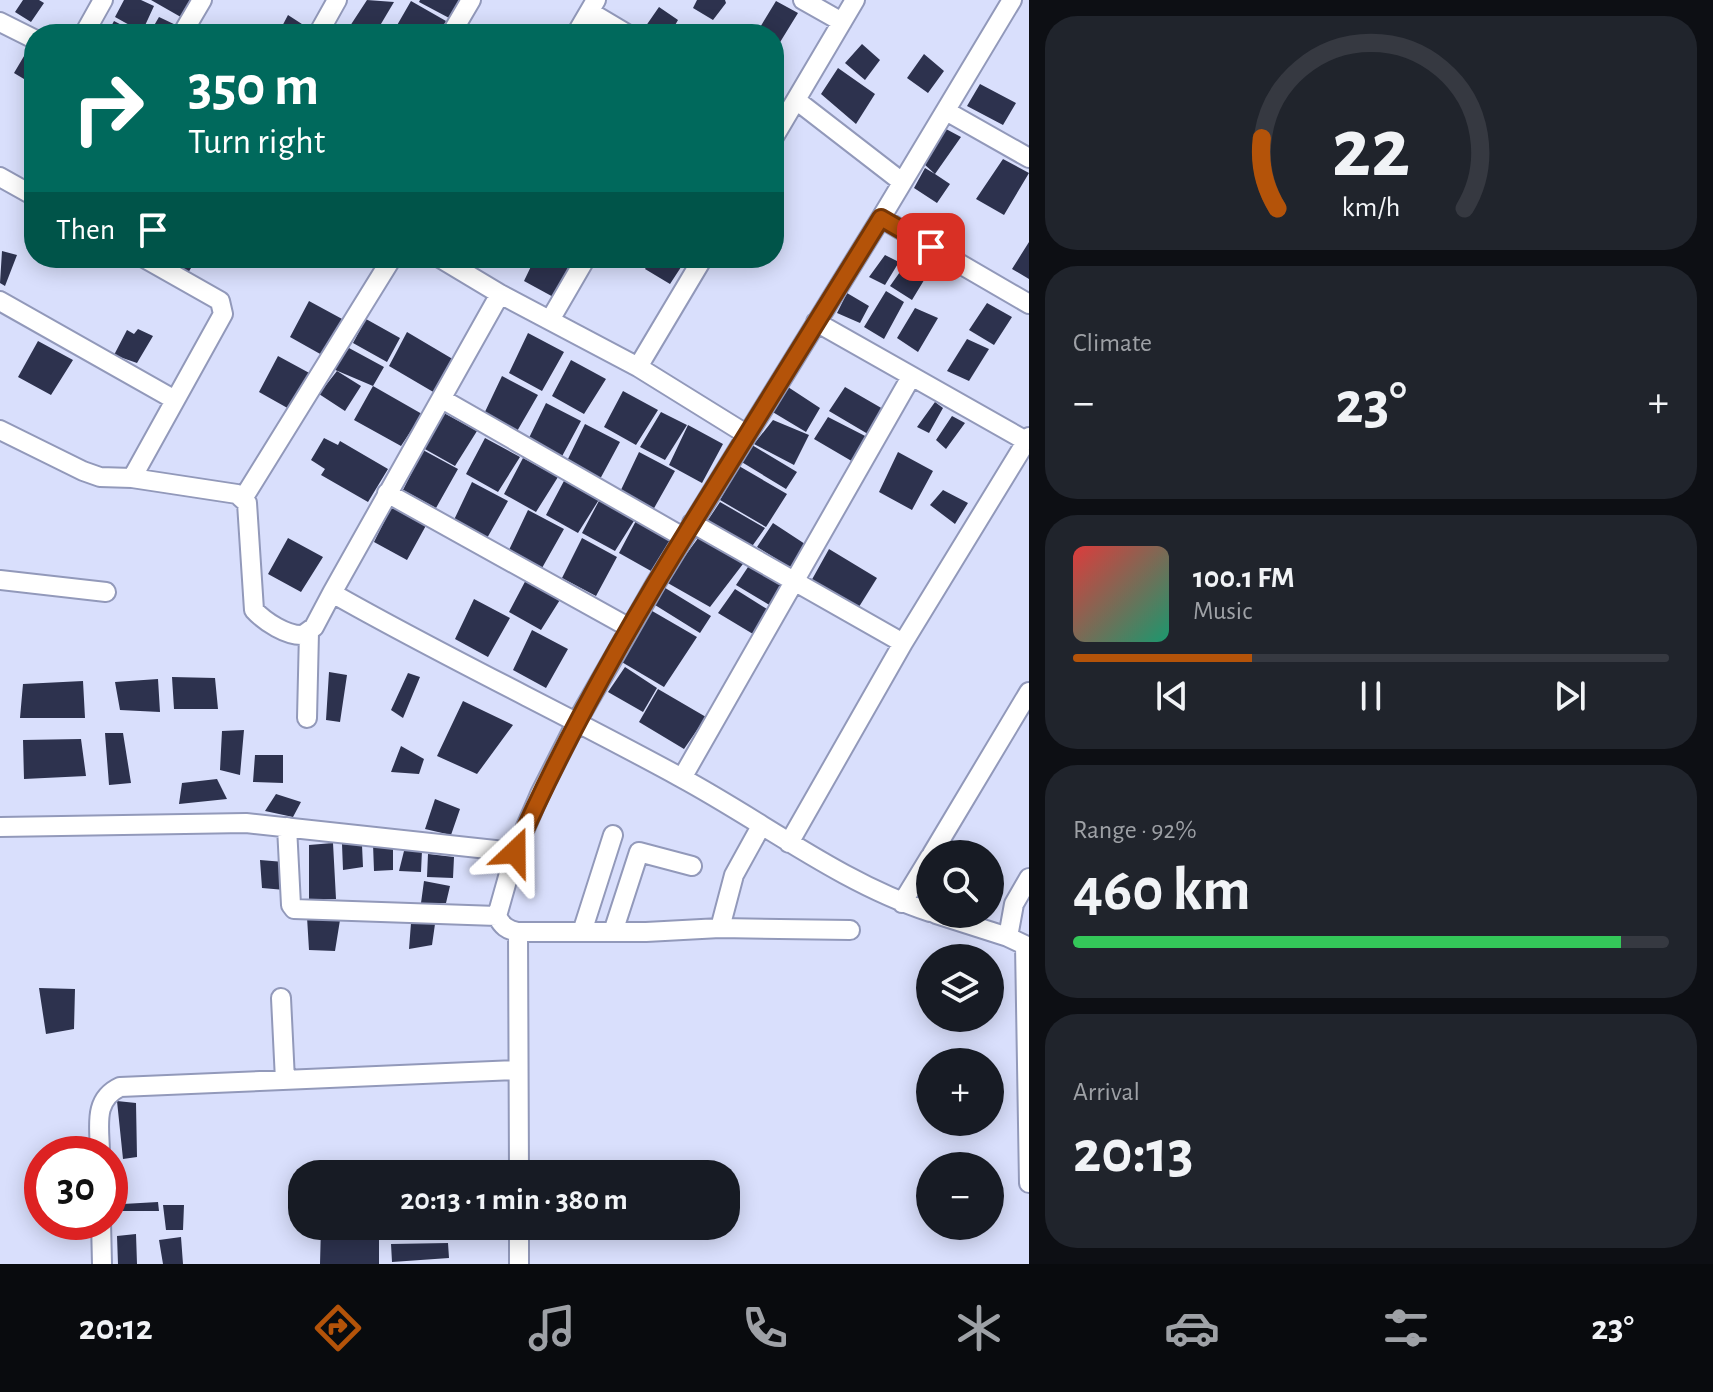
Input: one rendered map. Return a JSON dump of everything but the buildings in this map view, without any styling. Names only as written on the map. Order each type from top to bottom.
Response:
[{"type":"street","points":[[90,24],[103,0]]},
{"type":"street","points":[[188,24],[202,0]]},
{"type":"street","points":[[324,24],[337,0]]},
{"type":"street","points":[[457,24],[471,0]]},
{"type":"street","points":[[803,0],[842,22]]},
{"type":"street","points":[[784,117],[855,0]]},
{"type":"street","points":[[850,930],[720,928],[518,932],[501,924],[497,916],[515,852],[576,723],[688,530],[1012,0]]},
{"type":"street","points":[[582,24],[593,6],[615,24]]},
{"type":"street","points":[[0,22],[24,34]]},
{"type":"street","points":[[796,100],[902,182]]},
{"type":"street","points":[[946,111],[1029,158]]},
{"type":"street","points":[[0,177],[24,190]]},
{"type":"street","points":[[881,218],[1029,304]]},
{"type":"street","points":[[132,478],[223,314],[220,301],[162,268]]},
{"type":"street","points":[[244,497],[386,268]]},
{"type":"street","points":[[457,268],[638,367],[746,434]]},
{"type":"street","points":[[550,320],[580,268]]},
{"type":"street","points":[[638,367],[697,268]]},
{"type":"street","points":[[307,718],[309,632],[500,294]]},
{"type":"street","points":[[0,301],[175,400]]},
{"type":"street","points":[[789,843],[903,643],[1028,439],[816,322]]},
{"type":"street","points":[[682,778],[911,377]]},
{"type":"street","points":[[442,399],[688,530],[796,580],[903,643]]},
{"type":"street","points":[[0,430],[100,477],[132,478],[244,497],[247,503],[254,610],[296,635],[309,632]]},
{"type":"street","points":[[387,493],[630,628]]},
{"type":"street","points":[[0,580],[106,592]]},
{"type":"street","points":[[332,593],[682,778],[789,843],[916,908]]},
{"type":"street","points":[[940,840],[1029,692]]},
{"type":"street","points":[[0,827],[203,823],[287,827],[515,852]]},
{"type":"street","points":[[720,928],[734,875],[761,826]]},
{"type":"street","points":[[287,827],[291,905],[294,909],[497,916]]},
{"type":"street","points":[[582,932],[613,835]]},
{"type":"street","points":[[613,932],[639,852],[692,866]]},
{"type":"street","points":[[1008,937],[1014,904],[1029,878]]},
{"type":"street","points":[[902,903],[916,880]]},
{"type":"street","points":[[980,928],[1027,946],[1029,1183]]},
{"type":"street","points":[[518,932],[519,1160]]},
{"type":"street","points":[[281,998],[285,1080]]},
{"type":"street","points":[[100,1136],[99,1107],[111,1091],[120,1087],[518,1070]]},
{"type":"street","points":[[101,1240],[102,1264]]},
{"type":"street","points":[[519,1240],[519,1264]]},
{"type":"route","points":[[515,852],[576,723],[630,628],[881,218],[931,247]]}]
